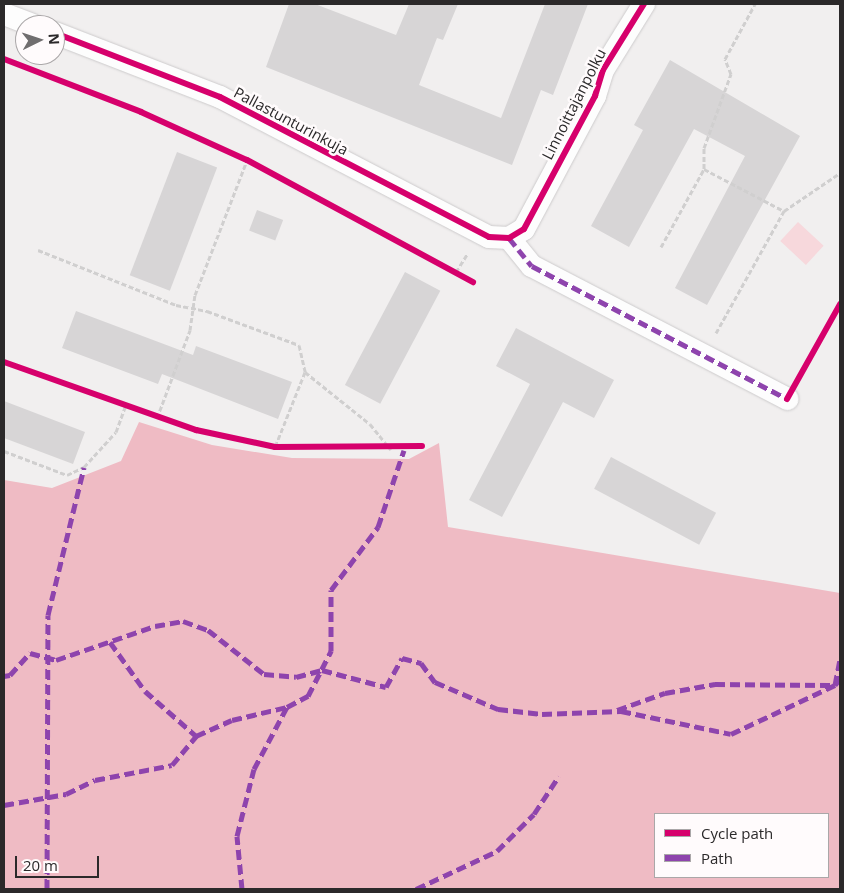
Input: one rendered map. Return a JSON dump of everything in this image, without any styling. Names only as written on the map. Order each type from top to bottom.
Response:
[{"type":"street","name":"Linnoittajanpolku","points":[[509,238],[524,229],[595,96],[603,70],[644,4]]},
{"type":"street","name":"Pallastunturinkuja","points":[[65,37],[220,97],[484,235],[509,238]]},
{"type":"street","points":[[509,238],[532,266],[787,399]]},
{"type":"path","points":[[661,247],[704,169],[704,148],[731,74],[725,59],[755,4]]},
{"type":"path","points":[[239,156],[256,164]]},
{"type":"path","points":[[157,418],[248,160]]},
{"type":"path","points":[[704,169],[784,211]]},
{"type":"path","points":[[703,356],[784,211],[840,173]]},
{"type":"path","points":[[38,250],[194,309],[299,345],[305,372],[274,447]]},
{"type":"path","points":[[447,267],[464,277]]},
{"type":"path","points":[[305,372],[370,424],[391,450]]},
{"type":"path","points":[[115,404],[133,410]]},
{"type":"path","points":[[4,452],[67,475],[84,467],[116,432],[125,407]]},
{"type":"path","points":[[149,415],[165,420]]},
{"type":"path","points":[[266,445],[283,447]]},
{"type":"path","points":[[376,450],[404,450]]},
{"type":"shaded area","points":[[798,222],[824,246],[806,265],[780,241]]},
{"type":"shaded area","points":[[139,422],[212,445],[292,458],[409,459],[439,443],[448,527],[840,593],[840,889],[4,889],[4,480],[52,488],[121,461]]},
{"type":"building","points":[[289,4],[315,4],[396,35],[409,4],[458,4],[443,40],[437,38],[419,85],[501,118],[545,4],[588,4],[553,95],[541,90],[512,165],[266,67]]},
{"type":"building","points":[[670,60],[800,136],[707,305],[675,288],[745,156],[694,129],[629,247],[591,226],[643,130],[634,125]]},
{"type":"building","points":[[177,152],[217,167],[170,291],[130,275]]},
{"type":"building","points":[[257,210],[283,220],[275,241],[249,231]]},
{"type":"building","points":[[405,272],[440,291],[380,404],[345,385]]},
{"type":"building","points":[[76,311],[193,355],[196,346],[292,382],[278,419],[162,374],[158,384],[62,348]]},
{"type":"building","points":[[516,328],[614,380],[594,418],[563,402],[502,517],[469,500],[530,384],[496,366]]},
{"type":"building","points":[[4,401],[85,432],[73,464],[4,438]]},
{"type":"building","points":[[611,457],[716,513],[699,545],[594,489]]},
{"type":"marked path","points":[[509,238],[532,266],[787,399]]},
{"type":"marked path","points":[[4,805],[66,794],[95,780],[172,765],[196,736],[232,720],[287,707],[308,696],[331,651],[331,590],[378,527],[404,450]]},
{"type":"marked path","points":[[47,889],[48,615],[84,467]]},
{"type":"marked path","points":[[4,676],[10,675],[30,653],[56,660],[155,626],[183,621],[208,630],[264,674],[296,677],[322,670],[386,687],[402,658],[421,663],[435,682],[498,709],[542,714],[621,711],[731,734],[835,685],[840,679]]},
{"type":"marked path","points":[[110,642],[145,691],[196,736]]},
{"type":"marked path","points":[[835,685],[840,660]]},
{"type":"marked path","points":[[617,710],[665,693],[715,684],[830,685]]},
{"type":"marked path","points":[[242,889],[237,836],[254,769],[287,707]]},
{"type":"marked path","points":[[416,889],[497,851],[534,814],[559,776]]},
{"type":"cycle path","points":[[65,37],[220,97],[489,237],[509,238],[524,229],[595,96],[603,70],[644,4]]},
{"type":"cycle path","points":[[4,59],[141,112],[247,160],[473,282]]},
{"type":"cycle path","points":[[787,399],[840,304]]},
{"type":"cycle path","points":[[4,362],[196,430],[275,447],[422,446]]}]
